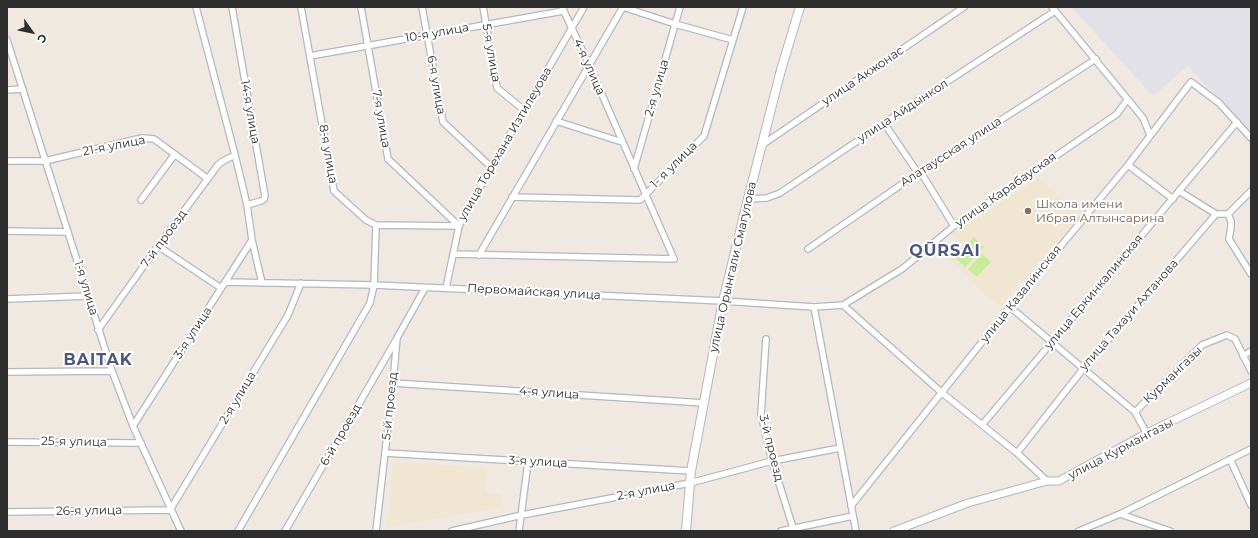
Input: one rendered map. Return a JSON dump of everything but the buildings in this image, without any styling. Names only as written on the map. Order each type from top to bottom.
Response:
[{"type":"main road","name":"улица Орынгали Смагулова","points":[[686,531],[691,470],[723,301],[781,70],[800,7]]},
{"type":"street","points":[[196,7],[247,204],[252,240],[262,283]]},
{"type":"street","name":"14-я улица","points":[[232,7],[265,196],[261,201],[247,204]]},
{"type":"street","name":"8-я улица","points":[[301,7],[334,191],[366,220],[376,225]]},
{"type":"street","name":"7-я улица","points":[[361,7],[388,159],[459,226]]},
{"type":"street","name":"6-я улица","points":[[422,7],[443,122],[491,167]]},
{"type":"street","name":"5-я улица","points":[[483,7],[497,88],[524,110]]},
{"type":"street","name":"улица Торехана Изтилеуова","points":[[446,288],[459,226],[491,167],[584,7]]},
{"type":"street","points":[[453,254],[479,255],[623,7],[675,24],[733,40]]},
{"type":"street","name":"2-я улица","points":[[634,169],[680,7]]},
{"type":"street","name":"1- я улица","points":[[512,197],[640,200],[704,136],[743,7]]},
{"type":"street","name":"улица Акжонас","points":[[762,145],[964,7]]},
{"type":"street","name":"10-я улица","points":[[310,56],[486,25],[563,9]]},
{"type":"street","name":"4-я улица","points":[[479,255],[674,259],[563,9]]},
{"type":"street","points":[[1054,9],[1143,118],[1150,135]]},
{"type":"street","name":"улица Айдынкол","points":[[748,199],[767,198],[780,193],[1054,9]]},
{"type":"street","name":"1-я улица","points":[[7,40],[112,371],[133,426],[170,510],[181,531]]},
{"type":"street","name":"Алатаусская улица","points":[[808,249],[919,172],[1096,59]]},
{"type":"street","name":"улица Казалинская","points":[[852,506],[941,392],[1128,165],[1191,82],[1219,103],[1237,122]]},
{"type":"street","points":[[7,90],[23,89]]},
{"type":"street","name":"улица Карабауская","points":[[843,305],[902,269],[954,226],[1117,114],[1128,100]]},
{"type":"street","points":[[556,122],[622,142]]},
{"type":"street","points":[[1237,122],[1251,138]]},
{"type":"street","name":"улица Еркинкалинская","points":[[982,425],[1237,122]]},
{"type":"street","points":[[884,123],[919,172],[954,226]]},
{"type":"street","name":"21-я улица","points":[[7,161],[45,161],[142,138],[154,139],[208,179]]},
{"type":"street","points":[[141,200],[175,154]]},
{"type":"street","name":"7-й проезд","points":[[98,330],[218,165],[235,155]]},
{"type":"street","points":[[1128,165],[1173,199]]},
{"type":"street","points":[[1180,191],[1216,214],[1228,214],[1251,191]]},
{"type":"street","name":"улица Тахауи Ахтанова","points":[[1017,453],[1083,369],[1216,214]]},
{"type":"street","points":[[1228,214],[1231,221],[1229,239],[1251,274]]},
{"type":"street","points":[[238,531],[370,303],[374,285],[376,225],[459,226]]},
{"type":"street","points":[[7,231],[68,232]]},
{"type":"street","name":"3-я улица","points":[[133,426],[252,240]]},
{"type":"street","points":[[158,246],[221,288]]},
{"type":"street","name":"Первомайская улица","points":[[225,282],[446,288],[723,301],[814,307],[843,305]]},
{"type":"street","name":"2-я улица","points":[[170,510],[288,315],[301,284]]},
{"type":"street","name":"5-й проезд","points":[[376,531],[397,338],[425,288]]},
{"type":"street","points":[[7,298],[88,296]]},
{"type":"street","points":[[843,305],[941,392],[1017,453],[1047,481]]},
{"type":"street","points":[[814,307],[856,531]]},
{"type":"street","points":[[1010,307],[1136,412],[1147,434]]},
{"type":"street","name":"Курмангазы","points":[[1136,412],[1202,345],[1227,335],[1235,339],[1243,356]]},
{"type":"street","name":"6-й проезд","points":[[285,531],[397,338]]},
{"type":"street","name":"3-й проезд","points":[[766,339],[761,414],[772,461],[794,530]]},
{"type":"street","points":[[1251,351],[1243,356],[1251,371]]},
{"type":"street","points":[[7,372],[112,371]]},
{"type":"street","name":"4-я улица","points":[[393,382],[704,403]]},
{"type":"street","name":"улица Курмангазы","points":[[894,531],[968,503],[1047,481],[1059,481],[1147,434],[1251,383]]},
{"type":"street","name":"25-я улица","points":[[7,442],[141,443]]},
{"type":"street","name":"2-я улица","points":[[452,531],[522,515],[690,483],[772,461],[840,448]]},
{"type":"street","points":[[1079,531],[1120,514],[1230,458],[1251,449]]},
{"type":"street","name":"3-я улица","points":[[385,453],[691,470]]},
{"type":"street","points":[[1230,458],[1251,505]]},
{"type":"street","points":[[519,531],[528,462]]},
{"type":"street","name":"26-я улица","points":[[7,512],[170,510]]},
{"type":"street","points":[[1120,514],[1170,531]]},
{"type":"street","points":[[781,531],[794,530],[853,516]]},
{"type":"shaded area","points":[[1071,7],[1251,7],[1251,134],[1188,66],[1153,96]]},
{"type":"shaded area","points":[[1039,178],[1080,216],[998,306],[949,259],[962,244],[952,234]]},
{"type":"shaded area","points":[[393,462],[487,468],[485,493],[501,494],[500,508],[387,527]]},
{"type":"green space","points":[[974,237],[984,247],[965,267],[955,258]]},
{"type":"green space","points":[[982,254],[991,262],[977,277],[968,269]]},
{"type":"place","name":"Школа имени Ибрая Алтынсарина","points":[[1028,211]]},
{"type":"district","name":"QŪRSAI","points":[[945,251]]},
{"type":"district","name":"BAITAK","points":[[98,360]]}]
